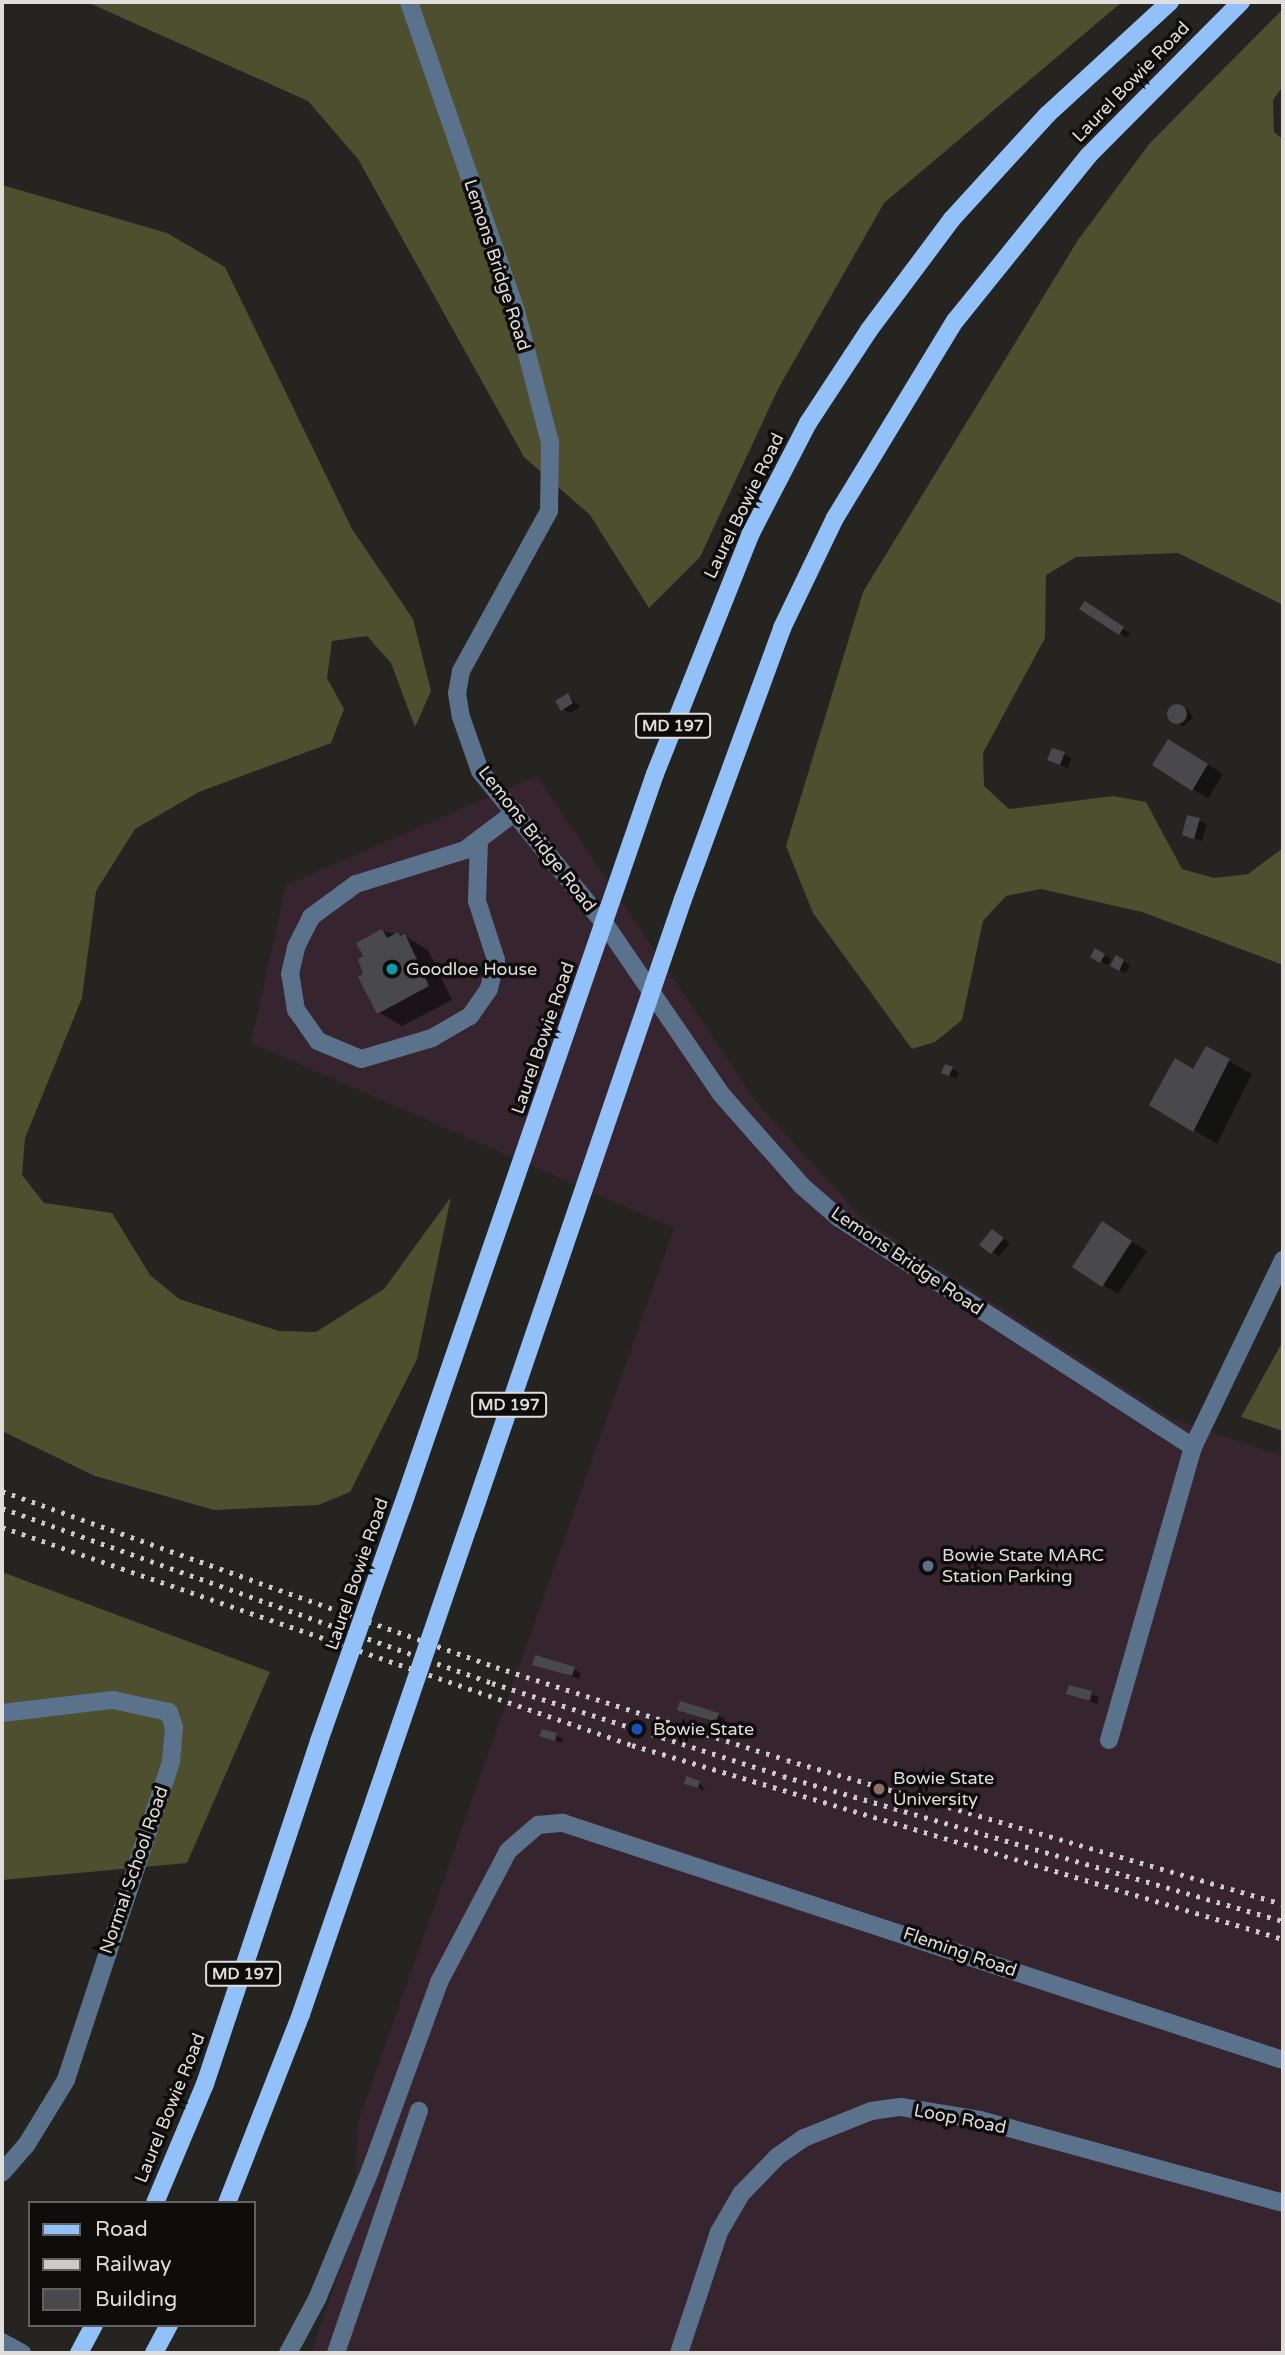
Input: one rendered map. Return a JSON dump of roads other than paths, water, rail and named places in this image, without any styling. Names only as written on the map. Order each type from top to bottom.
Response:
[{"type":"main road","name":"Laurel Bowie Road","points":[[156,2201],[205,2084],[319,1741],[605,924],[709,630],[751,533],[808,423],[869,330],[952,219],[1048,114],[1170,2]]},
{"type":"main road","name":"Laurel Bowie Road","points":[[229,2201],[296,2027],[649,993],[782,628],[835,518],[954,321],[1089,155],[1241,2]]},
{"type":"main road","points":[[79,2353],[93,2327]]},
{"type":"main road","points":[[154,2353],[168,2327]]},
{"type":"street","name":"Lemons Bridge Road","points":[[409,2],[516,312],[550,442],[549,511],[479,631],[461,671],[457,694],[480,771],[605,924],[649,993],[721,1094],[773,1157],[839,1218],[1193,1447]]},
{"type":"street","points":[[479,841],[477,901],[496,960],[489,989],[470,1016],[432,1038],[361,1059],[318,1041],[296,1010],[290,974],[296,947],[311,916],[356,884],[465,850],[515,813]]},
{"type":"street","points":[[1109,1740],[1193,1447],[1283,1260]]},
{"type":"street","name":"Normal School Road","points":[[2,1713],[113,1700],[169,1712],[174,1727],[171,1762],[66,2080],[27,2144],[2,2174]]},
{"type":"street","name":"Fleming Road","points":[[288,2353],[317,2299],[370,2171],[439,1982],[508,1851],[538,1825],[563,1823],[1283,2060]]},
{"type":"street","name":"Loop Road","points":[[679,2353],[719,2232],[741,2194],[778,2156],[804,2138],[870,2111],[901,2108],[980,2120],[1283,2203]]},
{"type":"street","points":[[336,2353],[419,2112]]},
{"type":"street","points":[[2,2343],[22,2353]]},
{"type":"railway","points":[[2,1491],[496,1667],[787,1760],[1283,1904]]},
{"type":"railway","points":[[2,1508],[492,1683],[783,1776],[1283,1921]]},
{"type":"railway","points":[[2,1527],[632,1745],[1283,1939]]},
{"type":"place","name":"Goodloe House","points":[[392,969]]},
{"type":"place","name":"Bowie State MARC Station Parking","points":[[928,1566]]},
{"type":"place","name":"Bowie State","points":[[637,1729]]},
{"type":"place","name":"Bowie State University","points":[[879,1789]]}]
